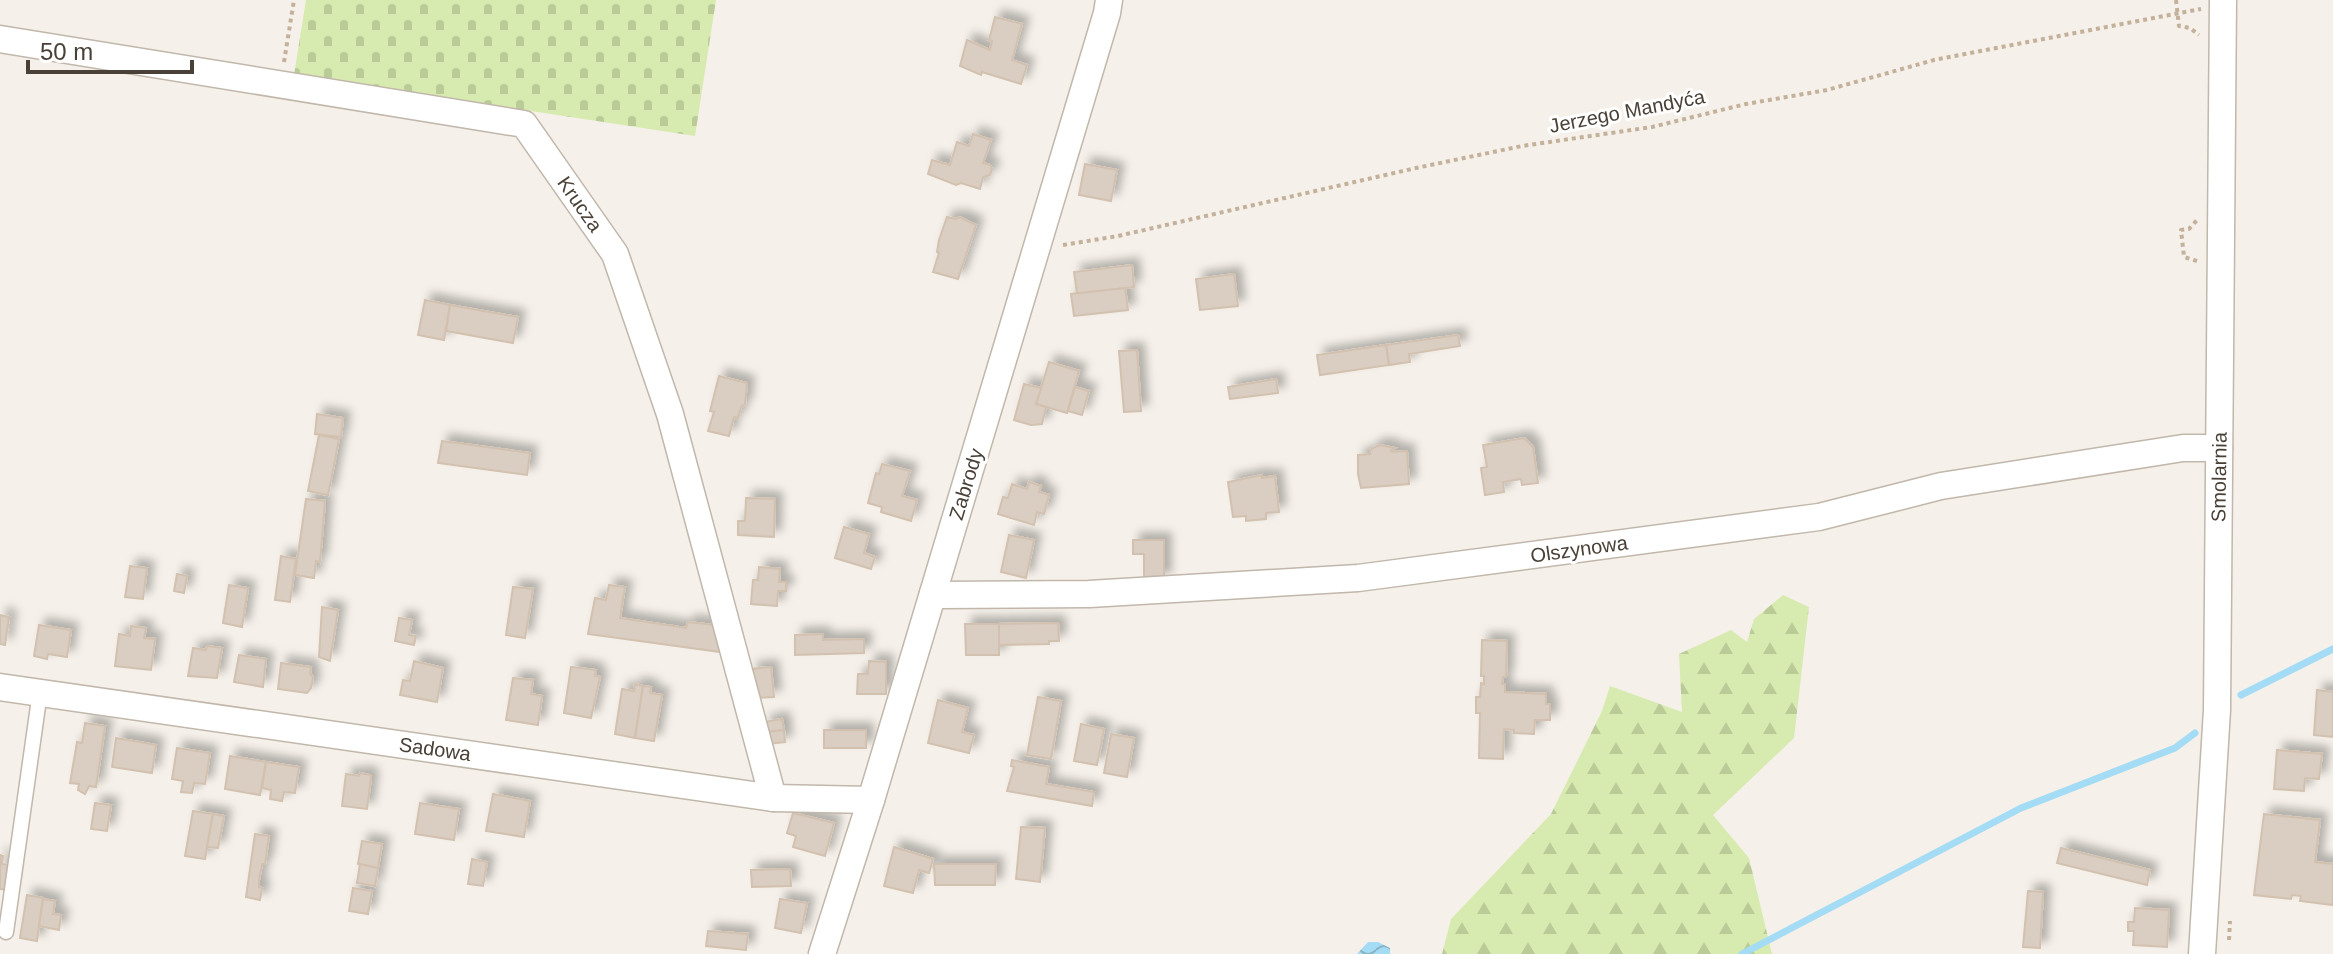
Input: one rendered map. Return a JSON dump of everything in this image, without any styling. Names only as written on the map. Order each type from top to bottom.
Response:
[{"type":"street","name":"Smolarnia","points":[[2202,954],[2217,710],[2223,3]]},
{"type":"street","name":"Zabrody","points":[[822,954],[1111,4]]},
{"type":"street","name":"Krucza","points":[[0,39],[524,124],[615,254],[670,414],[773,798]]},
{"type":"street","name":"Olszynowa","points":[[933,593],[1089,594],[1358,578],[1819,517],[1941,486],[2183,448],[2219,448]]},
{"type":"street","name":"Sadowa","points":[[0,687],[773,798],[871,800]]},
{"type":"lane","points":[[6,932],[40,692]]},
{"type":"path","points":[[281,84],[294,0]]},
{"type":"path","name":"Jerzego Mandyća","points":[[1036,249],[1118,236],[1522,146],[1652,127],[1746,104],[1827,90],[1946,57],[2223,3]]},
{"type":"green space","points":[[306,0],[716,0],[695,136],[294,75]]},
{"type":"green space","points":[[1783,595],[1809,607],[1794,738],[1713,815],[1749,858],[1772,954],[1442,954],[1451,919],[1551,814],[1602,711],[1610,686],[1682,712],[1679,654],[1731,630],[1747,642],[1754,619]]},
{"type":"water","points":[[1368,942],[1378,942],[1390,948],[1390,954],[1357,954]]},
{"type":"building","points":[[995,17],[1022,24],[1012,60],[1027,65],[1021,84],[982,72],[981,75],[960,66],[967,40],[990,50],[992,41],[989,40]]},
{"type":"building","points":[[973,134],[991,140],[983,163],[992,169],[990,175],[983,177],[980,189],[961,183],[956,185],[928,174],[932,160],[950,165],[957,142],[969,146]]},
{"type":"building","points":[[1085,164],[1117,170],[1111,201],[1079,195]]},
{"type":"building","points":[[947,217],[960,217],[976,225],[958,279],[933,272]]},
{"type":"building","points":[[1132,265],[1134,287],[1077,294],[1074,272]]},
{"type":"building","points":[[1234,274],[1238,306],[1200,310],[1196,279]]},
{"type":"building","points":[[1125,288],[1128,310],[1074,316],[1071,294]]},
{"type":"building","points":[[425,300],[450,305],[444,340],[418,335]]},
{"type":"building","points":[[450,305],[518,317],[513,343],[446,331]]},
{"type":"building","points":[[1458,335],[1460,346],[1409,354],[1410,362],[1389,365],[1386,345]]},
{"type":"building","points":[[1386,345],[1389,365],[1320,375],[1317,355]]},
{"type":"building","points":[[1137,350],[1141,411],[1124,412],[1119,351]]},
{"type":"building","points":[[1049,362],[1079,371],[1067,413],[1036,404]]},
{"type":"building","points":[[719,376],[747,383],[745,404],[738,418],[734,417],[729,436],[708,431]]},
{"type":"building","points":[[1276,379],[1278,393],[1230,399],[1228,387]]},
{"type":"building","points":[[1024,384],[1041,388],[1036,404],[1046,407],[1042,424],[1031,425],[1014,420]]},
{"type":"building","points":[[1075,387],[1089,391],[1082,415],[1068,411]]},
{"type":"building","points":[[317,414],[343,418],[341,437],[315,434]]},
{"type":"building","points":[[319,435],[339,439],[328,495],[308,491]]},
{"type":"building","points":[[1524,438],[1533,447],[1538,483],[1522,485],[1521,479],[1503,482],[1504,492],[1485,495],[1481,468],[1487,467],[1483,445]]},
{"type":"building","points":[[442,441],[530,453],[527,475],[438,463]]},
{"type":"building","points":[[1379,445],[1395,448],[1392,452],[1407,451],[1409,484],[1361,488],[1358,455],[1370,454],[1370,450]]},
{"type":"building","points":[[882,464],[910,471],[902,496],[917,500],[911,521],[881,512],[882,507],[868,503],[876,473],[879,474]]},
{"type":"building","points":[[1262,475],[1262,478],[1275,476],[1279,512],[1266,513],[1266,519],[1246,521],[1246,516],[1233,517],[1228,482]]},
{"type":"building","points":[[1029,482],[1041,486],[1039,492],[1049,495],[1044,514],[1037,512],[1034,525],[998,514],[1003,497],[1008,498],[1012,484],[1027,489]]},
{"type":"building","points":[[746,498],[775,499],[774,537],[738,535],[738,521],[745,521]]},
{"type":"building","points":[[306,499],[325,501],[320,562],[316,561],[314,578],[295,575]]},
{"type":"building","points":[[844,527],[869,534],[864,553],[875,557],[871,569],[835,558]]},
{"type":"building","points":[[1009,535],[1034,540],[1026,578],[1001,572]]},
{"type":"building","points":[[1133,540],[1164,540],[1164,579],[1144,579],[1144,554],[1133,554]]},
{"type":"building","points":[[281,556],[296,559],[290,602],[275,600]]},
{"type":"building","points":[[130,566],[147,568],[143,599],[125,597]]},
{"type":"building","points":[[759,567],[780,569],[779,582],[786,582],[786,591],[778,591],[777,606],[751,604],[753,580],[758,580]]},
{"type":"building","points":[[177,574],[187,576],[184,593],[174,591]]},
{"type":"building","points":[[229,585],[248,588],[242,627],[223,623]]},
{"type":"building","points":[[609,585],[625,587],[620,618],[686,628],[688,622],[714,625],[720,652],[588,634],[595,598],[606,600]]},
{"type":"building","points":[[513,587],[533,589],[525,638],[506,635]]},
{"type":"building","points":[[322,607],[338,610],[330,661],[319,657]]},
{"type":"building","points":[[0,615],[9,617],[5,645],[0,644]]},
{"type":"building","points":[[399,618],[412,620],[409,635],[416,636],[414,645],[395,641]]},
{"type":"building","points":[[1058,623],[1059,641],[999,645],[999,624]]},
{"type":"building","points":[[965,624],[999,624],[999,655],[966,655]]},
{"type":"building","points":[[39,625],[71,630],[67,657],[48,654],[47,659],[34,656]]},
{"type":"building","points":[[131,626],[146,628],[144,638],[155,639],[151,670],[115,666],[119,634],[130,636]]},
{"type":"building","points":[[823,634],[823,640],[864,639],[864,653],[795,655],[795,635]]},
{"type":"building","points":[[1482,640],[1507,641],[1506,677],[1503,677],[1502,684],[1505,684],[1505,692],[1546,694],[1546,704],[1550,704],[1550,720],[1535,720],[1534,734],[1504,729],[1503,759],[1479,758],[1480,713],[1476,713],[1476,697],[1480,697],[1481,683],[1484,684],[1484,676],[1481,676]]},
{"type":"building","points":[[207,646],[222,648],[217,678],[188,676],[193,648],[206,650]]},
{"type":"building","points":[[239,655],[266,659],[263,687],[234,682]]},
{"type":"building","points":[[414,661],[443,668],[437,702],[400,695],[403,680],[410,681]]},
{"type":"building","points":[[869,661],[886,662],[886,694],[857,694],[858,674],[868,674]]},
{"type":"building","points":[[281,663],[311,667],[313,677],[307,693],[278,689]]},
{"type":"building","points":[[571,667],[596,670],[595,676],[600,677],[591,718],[564,713]]},
{"type":"building","points":[[771,667],[774,697],[754,698],[751,669]]},
{"type":"building","points":[[513,678],[533,680],[531,694],[542,696],[538,725],[506,720]]},
{"type":"building","points":[[635,684],[643,686],[635,738],[615,734],[622,689],[634,691]]},
{"type":"building","points":[[643,686],[651,687],[650,693],[662,695],[654,741],[635,738]]},
{"type":"building","points":[[2317,690],[2333,692],[2333,737],[2314,735]]},
{"type":"building","points":[[1038,697],[1061,701],[1051,759],[1027,755]]},
{"type":"building","points":[[938,700],[968,708],[962,732],[974,735],[969,753],[928,743]]},
{"type":"building","points":[[782,719],[784,730],[765,732],[764,722]]},
{"type":"building","points":[[85,723],[105,726],[96,787],[89,786],[85,794],[78,790],[79,784],[70,783],[77,742],[82,743]]},
{"type":"building","points":[[1081,724],[1104,729],[1097,765],[1074,761]]},
{"type":"building","points":[[784,730],[785,742],[767,744],[765,732]]},
{"type":"building","points":[[824,730],[866,730],[866,748],[824,748]]},
{"type":"building","points":[[1111,734],[1134,738],[1127,777],[1104,773]]},
{"type":"building","points":[[116,738],[156,745],[152,773],[112,767]]},
{"type":"building","points":[[177,748],[210,753],[205,784],[194,783],[192,793],[181,792],[183,781],[172,779]]},
{"type":"building","points":[[2277,750],[2322,754],[2319,779],[2305,778],[2304,791],[2274,789]]},
{"type":"building","points":[[230,756],[266,762],[260,795],[225,789]]},
{"type":"building","points":[[1012,760],[1049,767],[1046,784],[1094,792],[1092,806],[1007,791],[1014,767],[1011,766]]},
{"type":"building","points":[[266,762],[299,767],[295,793],[284,792],[282,801],[270,799],[271,790],[262,788]]},
{"type":"building","points":[[360,773],[371,778],[367,809],[342,806],[346,774],[359,776]]},
{"type":"building","points":[[493,794],[530,801],[524,837],[486,831]]},
{"type":"building","points":[[95,803],[111,805],[107,831],[91,829]]},
{"type":"building","points":[[420,803],[459,809],[454,840],[415,834]]},
{"type":"building","points":[[193,811],[213,814],[205,859],[185,856]]},
{"type":"building","points":[[793,813],[834,823],[825,856],[793,847],[796,836],[787,833]]},
{"type":"building","points":[[213,814],[224,816],[218,848],[207,847]]},
{"type":"building","points":[[2264,814],[2320,820],[2315,862],[2333,864],[2333,905],[2300,901],[2301,896],[2292,895],[2291,899],[2254,895]]},
{"type":"building","points":[[1021,827],[1045,828],[1040,882],[1016,879]]},
{"type":"building","points":[[255,834],[269,836],[259,880],[259,887],[262,888],[260,900],[246,897]]},
{"type":"building","points":[[362,841],[382,844],[378,868],[358,864]]},
{"type":"building","points":[[894,847],[933,859],[929,873],[919,870],[913,893],[884,886]]},
{"type":"building","points":[[2061,848],[2150,870],[2147,885],[2057,863]]},
{"type":"building","points":[[0,855],[3,856],[2,864],[10,865],[7,890],[0,889]]},
{"type":"building","points":[[472,859],[487,862],[483,886],[468,884]]},
{"type":"building","points":[[360,864],[378,868],[375,886],[357,883]]},
{"type":"building","points":[[934,864],[996,864],[995,885],[935,885]]},
{"type":"building","points":[[790,869],[791,886],[752,887],[751,870]]},
{"type":"building","points":[[353,888],[372,891],[368,914],[349,911]]},
{"type":"building","points":[[2028,891],[2043,892],[2040,948],[2023,947]]},
{"type":"building","points":[[27,895],[43,898],[37,941],[20,938]]},
{"type":"building","points":[[43,899],[55,901],[53,914],[61,915],[59,930],[39,926]]},
{"type":"building","points":[[780,899],[807,903],[801,933],[775,928]]},
{"type":"building","points":[[2135,908],[2169,910],[2167,947],[2133,945],[2134,931],[2128,931],[2128,922],[2134,922]]},
{"type":"building","points":[[708,931],[748,934],[746,950],[706,946]]},
{"type":"waterway","points":[[2241,695],[2333,649]]},
{"type":"waterway","points":[[1742,954],[2021,808],[2175,748],[2195,733]]}]
